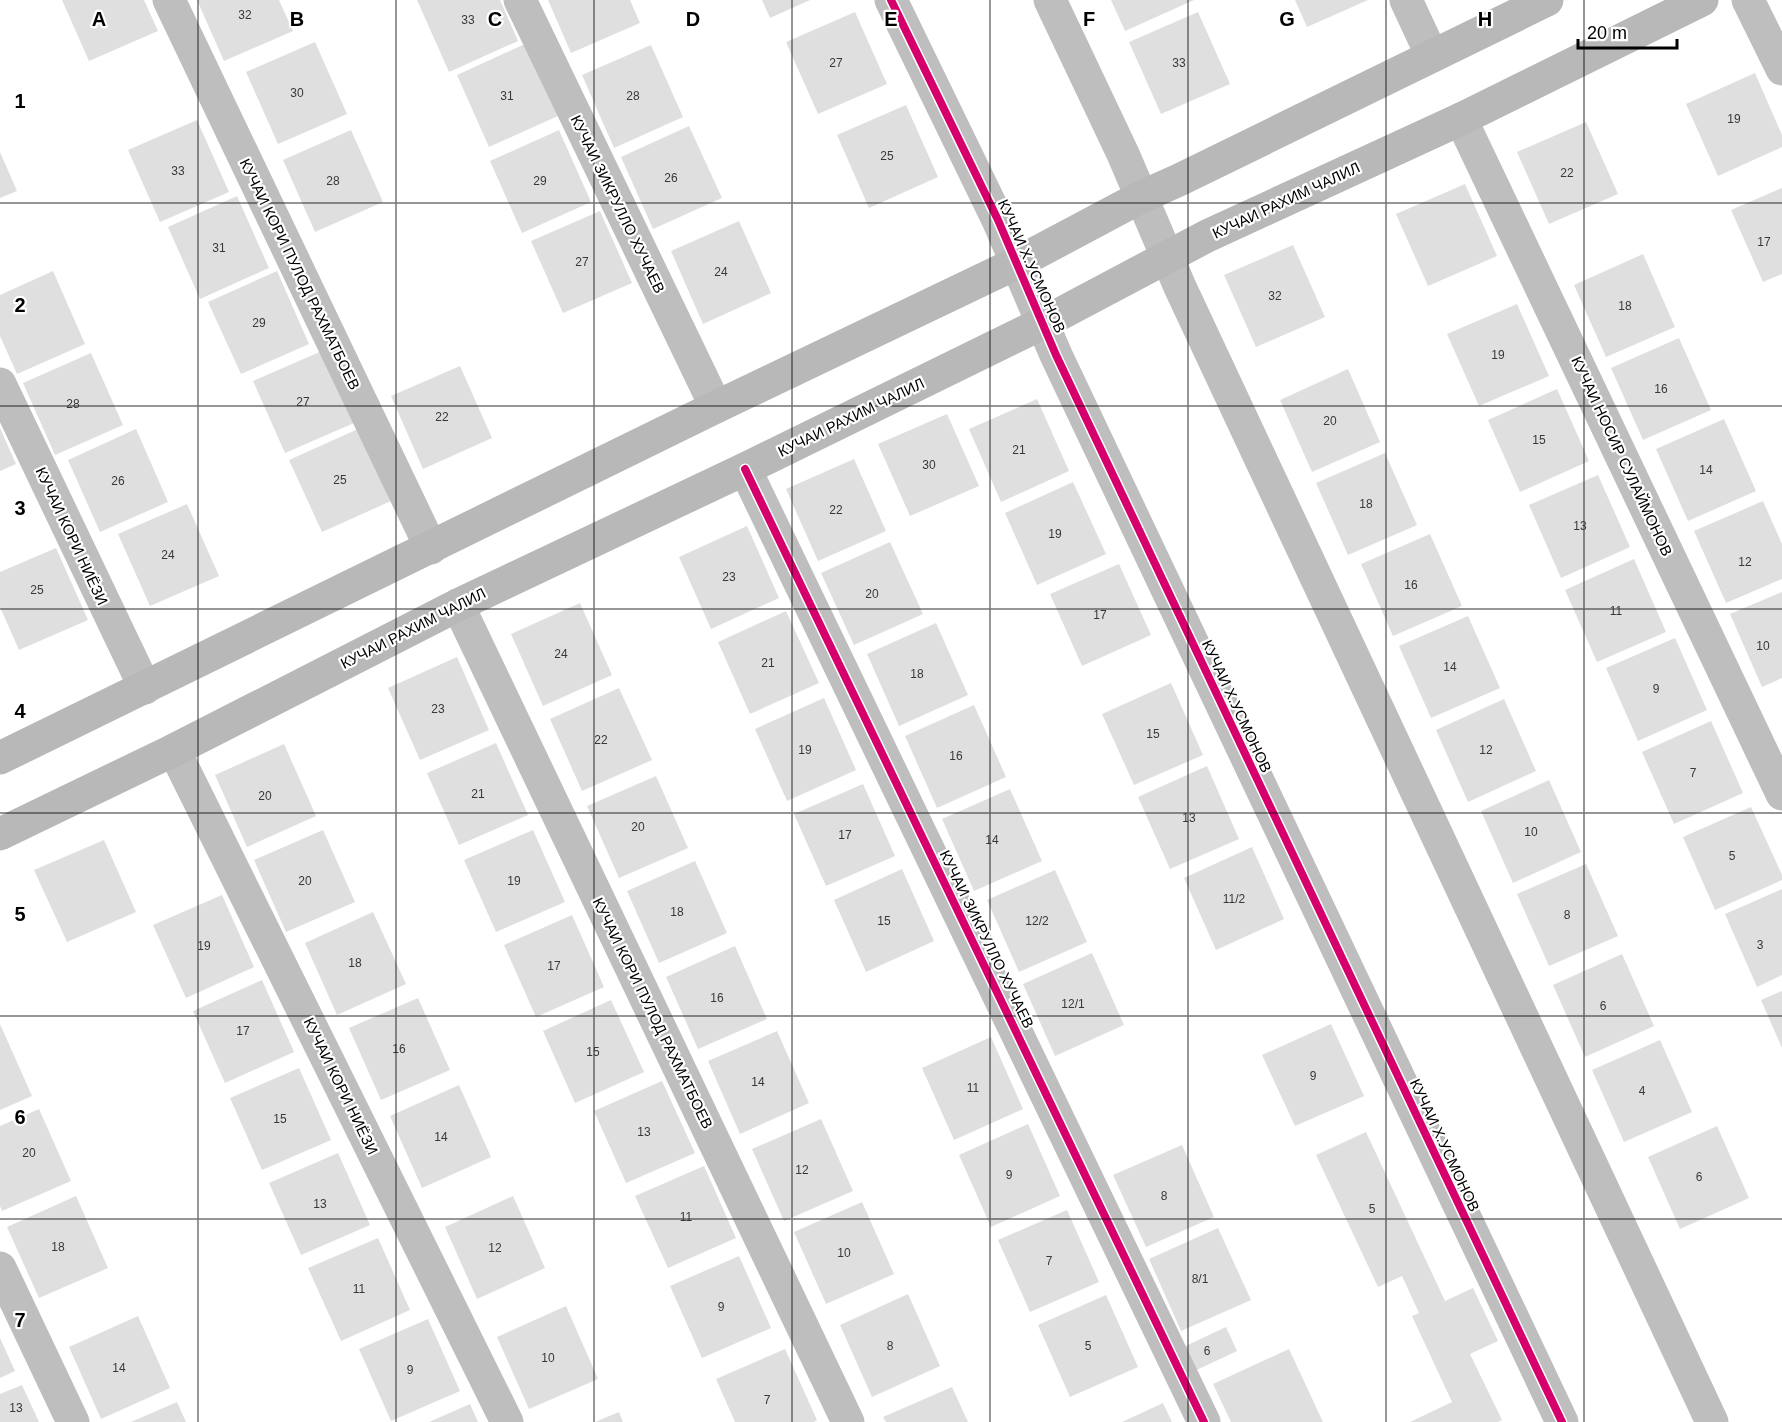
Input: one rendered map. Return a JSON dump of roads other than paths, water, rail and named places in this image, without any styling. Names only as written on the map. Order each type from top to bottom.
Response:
[{"type":"main road","points":[[0,758],[716,407],[1017,263],[1141,197],[1547,0]]},
{"type":"main road","name":"КУЧАИ РАХИМ ЧАЛИЛ","points":[[0,834],[174,750],[458,604],[745,469],[1043,323],[1166,257],[1461,119],[1702,0]]},
{"type":"street","name":"КУЧАИ КОРИ ПУЛОД РАХМАТБОЕВ","points":[[169,0],[431,548]]},
{"type":"street","name":"КУЧАИ ЗИКРУЛЛО ХУЧАЕВ","points":[[520,0],[716,407]]},
{"type":"street","name":"КУЧАИ Х.УСМОНОВ","points":[[891,0],[1017,263],[1056,355],[1562,1422]]},
{"type":"street","points":[[1050,0],[1123,154],[1166,257],[1712,1422]]},
{"type":"street","points":[[1406,0],[1432,56]]},
{"type":"street","points":[[1748,0],[1782,69]]},
{"type":"street","name":"КУЧАИ НОСИР СУЛАЙМОНОВ","points":[[1461,119],[1782,794]]},
{"type":"street","name":"КУЧАИ КОРИ НИЁЗИ","points":[[0,384],[145,688]]},
{"type":"street","name":"КУЧАИ ЗИКРУЛЛО ХУЧАЕВ","points":[[745,469],[1203,1422]]},
{"type":"street","name":"КУЧАИ КОРИ ПУЛОД РАХМАТБОЕВ","points":[[458,604],[848,1422]]},
{"type":"street","name":"КУЧАИ КОРИ НИЁЗИ","points":[[174,750],[507,1422]]},
{"type":"street","points":[[0,1268],[73,1422]]}]
